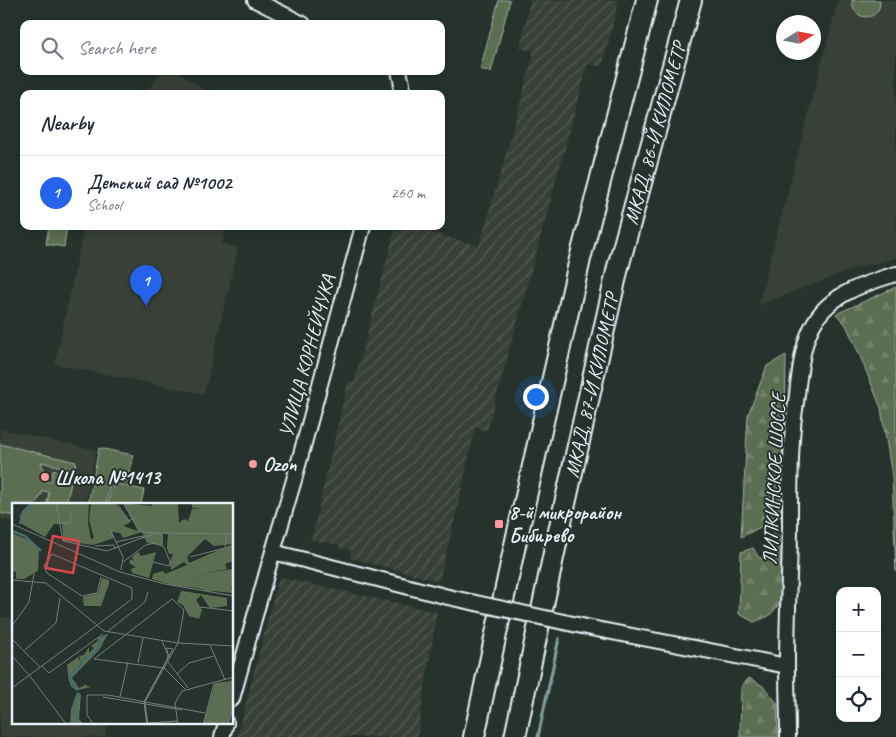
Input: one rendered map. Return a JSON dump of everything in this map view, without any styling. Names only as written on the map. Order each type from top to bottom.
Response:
[{"type":"highway","name":"МКАД, 86-Й КИЛОМЕТР","points":[[580,259],[647,0]]},
{"type":"highway","name":"МКАД, 86-Й КИЛОМЕТР","points":[[618,267],[691,0]]},
{"type":"highway","name":"МКАД, 87-Й КИЛОМЕТР","points":[[474,737],[580,259]]},
{"type":"highway","name":"МКАД, 87-Й КИЛОМЕТР","points":[[515,737],[618,267]]},
{"type":"street","points":[[255,0],[295,20]]},
{"type":"street","points":[[400,75],[402,84],[401,90]]},
{"type":"street","name":"УЛИЦА КОРНЕЙЧУКА","points":[[234,691],[362,230]]},
{"type":"street","name":"ЛИПКИНСКОЕ ШОССЕ","points":[[788,737],[787,666],[793,427],[807,337],[814,322],[832,302],[861,286],[896,274]]},
{"type":"street","points":[[273,552],[448,597],[596,629],[787,666]]},
{"type":"street","points":[[222,737],[226,724]]},
{"type":"shaded area","points":[[530,0],[619,0],[602,67],[588,64],[487,431],[475,428],[439,581],[350,558],[351,550],[340,548],[340,545],[311,540],[348,381],[354,382],[395,230],[428,230],[479,246],[533,56],[533,51],[520,48]]},
{"type":"shaded area","points":[[838,0],[896,0],[896,258],[859,267],[758,305]]},
{"type":"shaded area","points":[[158,75],[184,75],[204,90],[148,90]]},
{"type":"shaded area","points":[[83,230],[225,230],[222,244],[238,248],[204,394],[55,364]]},
{"type":"shaded area","name":"Школа №1413","points":[[0,429],[96,450],[85,503],[12,503],[12,522],[0,519]]},
{"type":"shaded area","points":[[279,577],[437,612],[417,737],[237,737]]},
{"type":"shaded area","points":[[0,616],[12,619],[12,724],[107,724],[105,737],[0,737]]},
{"type":"green space","points":[[499,0],[510,0],[491,72],[480,69]]},
{"type":"green space","points":[[852,0],[880,0],[879,8],[871,16],[861,16],[856,13]]},
{"type":"green space","points":[[48,230],[66,230],[64,247],[46,244]]},
{"type":"green space","points":[[896,287],[896,572],[892,476],[881,408],[846,325],[836,314]]},
{"type":"green space","points":[[786,355],[784,515],[741,537],[748,415],[767,366]]},
{"type":"green space","points":[[0,444],[76,462],[74,470],[41,462],[45,481],[51,482],[53,470],[73,475],[66,503],[47,503],[49,492],[43,491],[37,503],[12,503],[12,516],[0,513]]},
{"type":"green space","points":[[99,448],[133,455],[127,483],[111,480],[106,503],[88,503]]},
{"type":"green space","points":[[113,483],[144,490],[141,503],[108,503]]},
{"type":"green space","points":[[773,533],[781,537],[783,600],[769,616],[754,622],[739,614],[741,552],[753,548],[759,558],[769,558],[769,541]]},
{"type":"green space","points":[[749,678],[763,686],[777,703],[778,737],[740,737],[741,687]]},
{"type":"waterway","points":[[538,737],[559,638]]},
{"type":"place","name":"Детский сад №1002","points":[[146,306]]},
{"type":"place","name":"Ozon","points":[[253,464]]},
{"type":"place","name":"Школа №1413","points":[[45,477]]},
{"type":"place","name":"8-й микрорайон Бибирево","points":[[499,524]]}]
